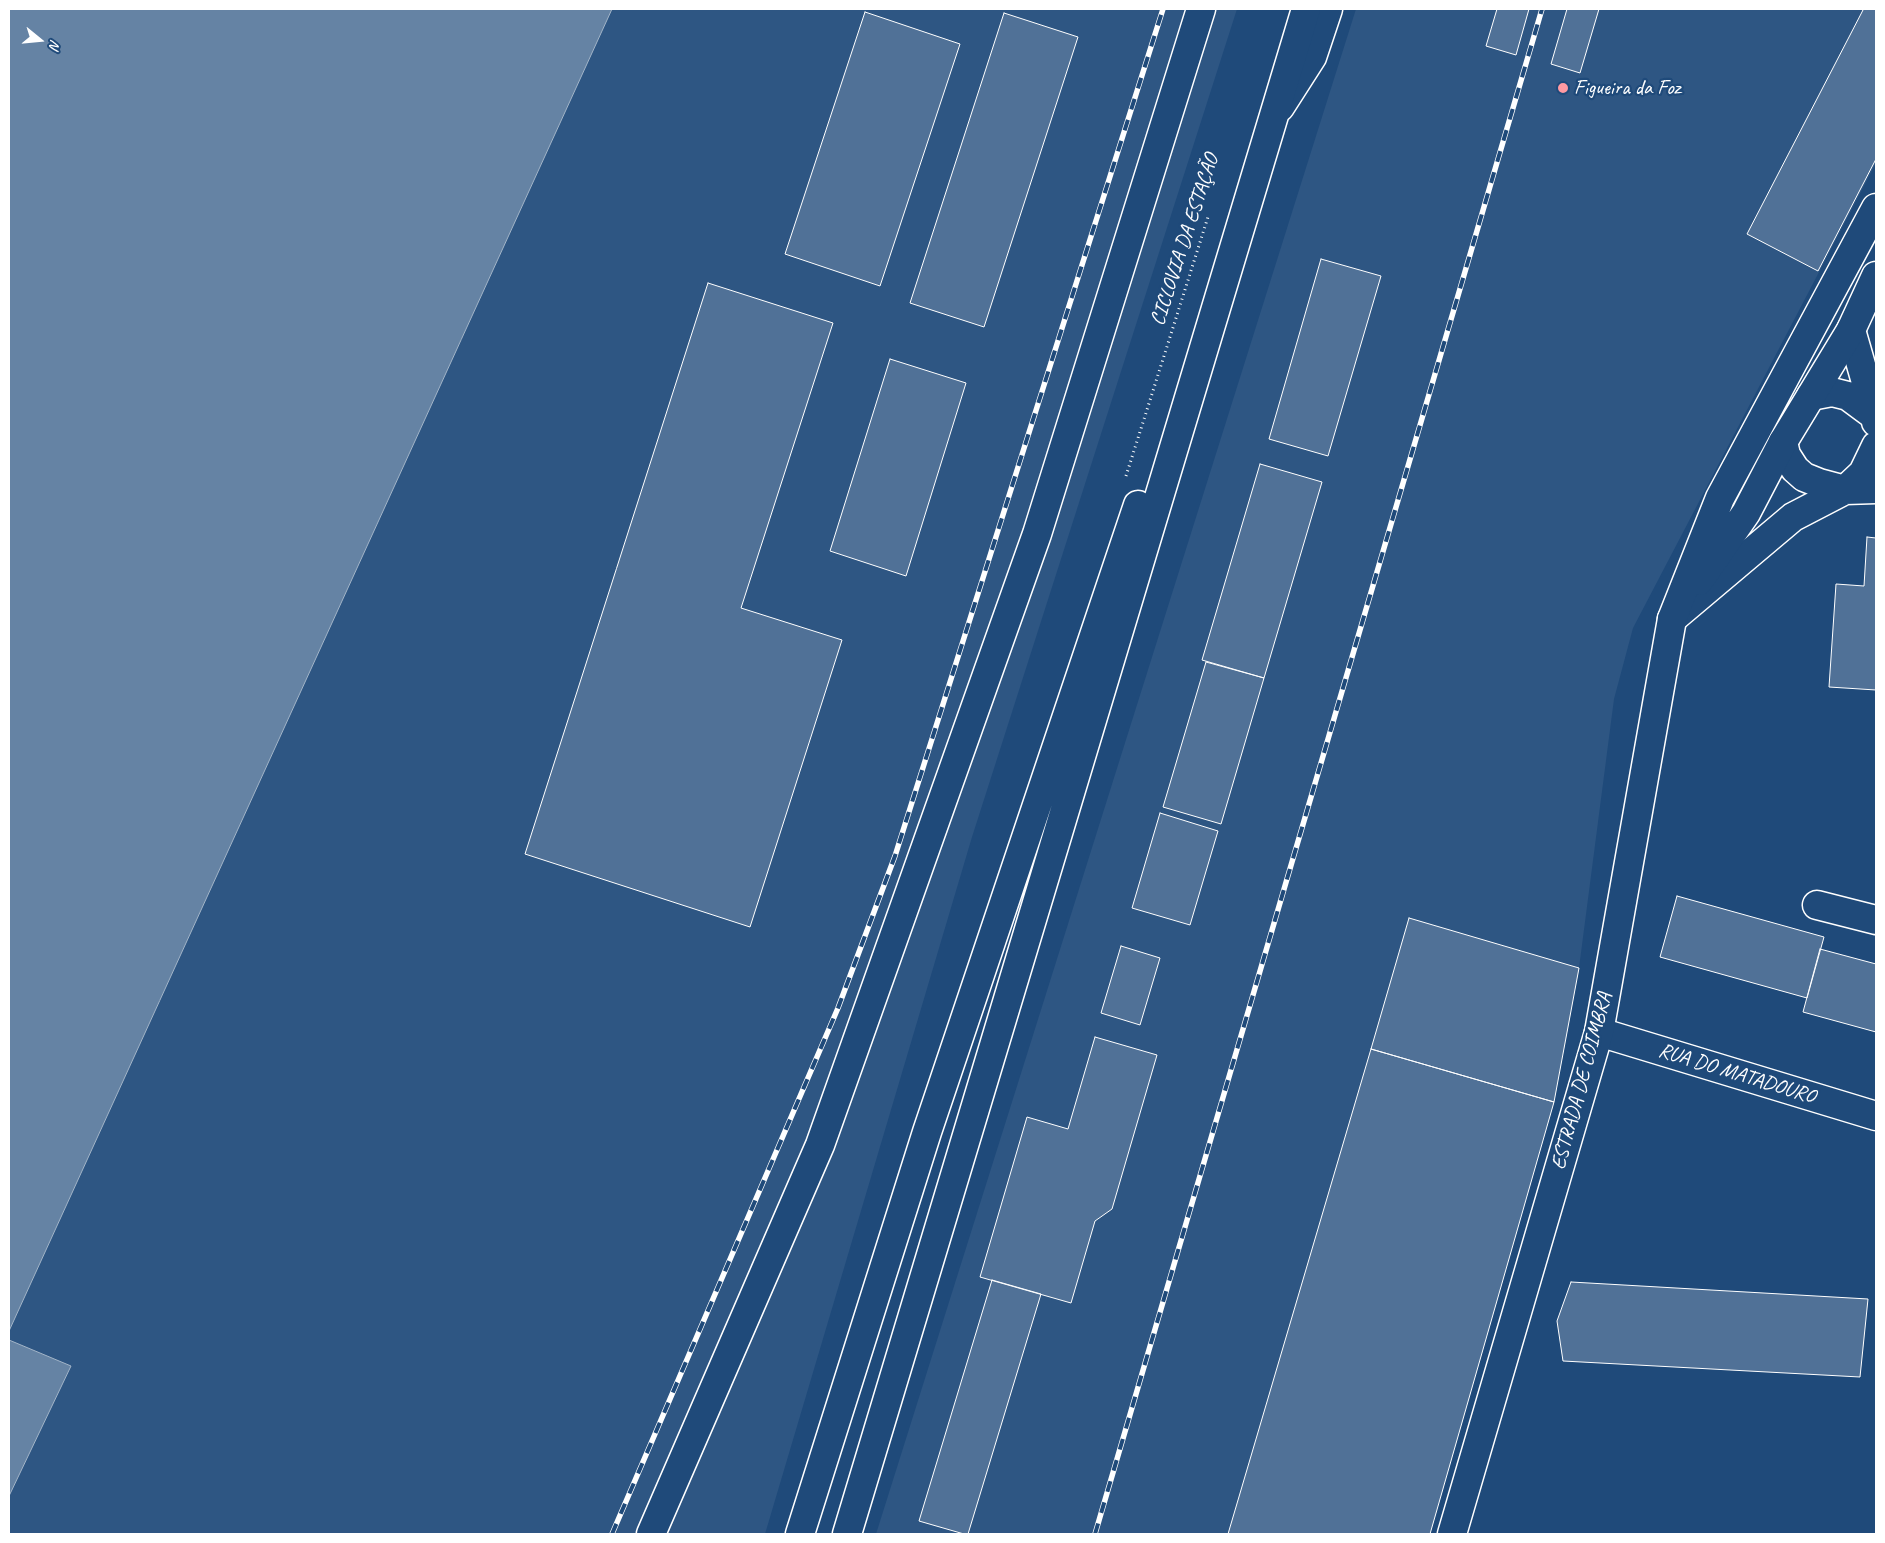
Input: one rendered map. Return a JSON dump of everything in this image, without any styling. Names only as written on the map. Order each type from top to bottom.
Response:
[{"type":"main road","points":[[652,1534],[820,1145],[1037,534],[1201,9]]},
{"type":"main road","points":[[847,1534],[1306,9]]},
{"type":"main road","points":[[800,1534],[943,1085],[1132,522],[1272,121],[1312,57],[1328,9]]},
{"type":"main road","points":[[1672,619],[1720,498],[1876,208]]},
{"type":"main road","points":[[1672,619],[1746,513],[1783,442],[1851,330],[1873,286]]},
{"type":"main road","points":[[1851,330],[1876,419]]},
{"type":"main road","points":[[1774,400],[1832,392],[1848,396],[1876,419]]},
{"type":"main road","points":[[1774,400],[1786,455],[1794,469],[1804,477],[1845,490],[1876,489]]},
{"type":"main road","points":[[1672,619],[1793,517],[1845,490],[1863,473],[1876,446]]},
{"type":"main road","name":"ESTRADA DE COIMBRA","points":[[1452,1534],[1599,1032],[1672,619]]},
{"type":"main road","points":[[1817,904],[1876,920]]},
{"type":"main road","name":"RUA DO MATADOURO","points":[[1599,1032],[1876,1116]]},
{"type":"path","name":"CICLOVIA DA ESTAÇÃO","points":[[1125,480],[1211,208]]},
{"type":"shaded area","points":[[9,9],[612,9],[9,1331]]},
{"type":"shaded area","points":[[612,9],[1237,9],[972,837],[765,1534],[9,1534],[9,1496],[71,1366],[9,1340],[9,1331]]},
{"type":"shaded area","points":[[1356,9],[1876,9],[1876,163],[1633,628],[1614,699],[1579,968],[1554,1102],[1430,1534],[876,1534]]},
{"type":"shaded area","points":[[9,1340],[71,1366],[9,1496]]},
{"type":"building","points":[[1497,9],[1529,9],[1516,55],[1486,46]]},
{"type":"building","points":[[1567,9],[1599,9],[1580,73],[1551,64]]},
{"type":"building","points":[[1860,9],[1876,9],[1876,159],[1818,271],[1747,234],[1863,10]]},
{"type":"building","points":[[865,12],[960,44],[880,286],[785,254]]},
{"type":"building","points":[[1004,13],[1078,37],[984,327],[910,303]]},
{"type":"building","points":[[1321,259],[1381,276],[1328,456],[1269,439]]},
{"type":"building","points":[[708,283],[833,323],[741,608],[842,640],[750,927],[525,854]]},
{"type":"building","points":[[890,359],[966,383],[906,576],[830,551]]},
{"type":"building","points":[[1260,464],[1322,482],[1264,678],[1202,660]]},
{"type":"building","points":[[1867,537],[1876,538],[1876,690],[1829,687],[1836,584],[1864,586]]},
{"type":"building","points":[[1206,662],[1264,678],[1221,824],[1163,807]]},
{"type":"building","points":[[1160,813],[1218,831],[1190,925],[1132,908]]},
{"type":"building","points":[[1677,896],[1824,937],[1807,998],[1660,957]]},
{"type":"building","points":[[1409,918],[1579,968],[1554,1102],[1371,1049]]},
{"type":"building","points":[[1121,946],[1160,958],[1140,1025],[1101,1013]]},
{"type":"building","points":[[1820,949],[1876,964],[1876,1032],[1803,1012]]},
{"type":"building","points":[[1095,1037],[1157,1055],[1112,1209],[1095,1221],[1071,1303],[980,1277],[1027,1117],[1068,1129]]},
{"type":"building","points":[[1371,1049],[1554,1102],[1430,1534],[1228,1534]]},
{"type":"building","points":[[992,1280],[1041,1294],[968,1534],[964,1534],[919,1521]]},
{"type":"building","points":[[1571,1282],[1868,1299],[1860,1377],[1563,1361],[1557,1321]]},
{"type":"railway","points":[[612,1534],[838,1008],[895,856],[1163,9]]},
{"type":"railway","points":[[1095,1534],[1542,9]]},
{"type":"place","name":"Figueira da Foz","points":[[1563,88]]}]
